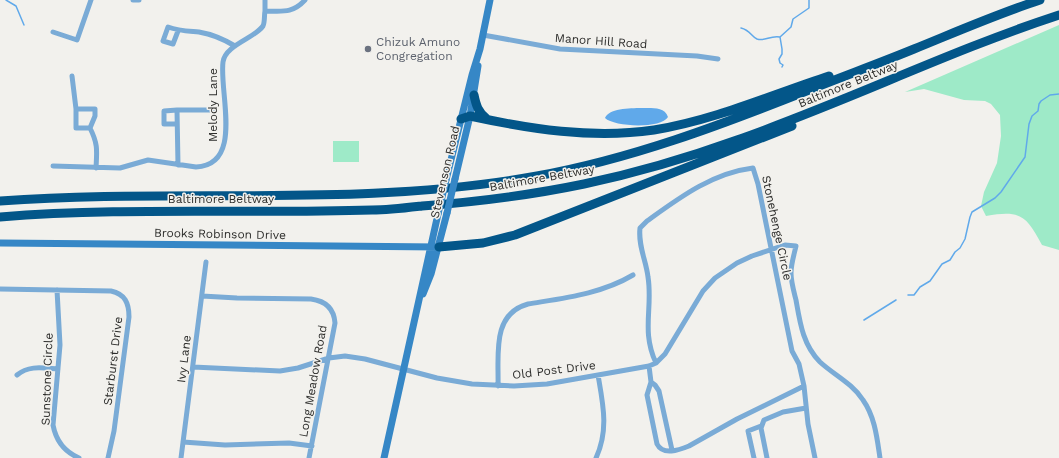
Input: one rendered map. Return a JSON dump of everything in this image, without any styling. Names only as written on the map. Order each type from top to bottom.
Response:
[{"type":"highway","name":"Baltimore Beltway","points":[[0,201],[95,196],[374,194],[430,191],[540,176],[615,158],[686,137],[734,120],[1009,10],[1040,0]]},
{"type":"highway","name":"Baltimore Beltway","points":[[0,217],[40,213],[95,211],[375,210],[464,203],[544,191],[653,167],[739,140],[1015,30],[1059,16]]},
{"type":"highway","points":[[461,119],[470,116],[527,128],[569,132],[611,133],[654,130],[738,108],[813,81],[912,50]]},
{"type":"highway","points":[[435,247],[483,243],[515,236],[785,128],[931,66],[940,60]]},
{"type":"highway","points":[[474,95],[479,112],[488,120]]},
{"type":"main road","name":"Stevenson Road","points":[[435,247],[447,213],[470,116],[480,49],[490,0]]},
{"type":"main road","name":"Stevenson Road","points":[[384,458],[420,297],[423,296],[431,274],[438,214],[472,75],[480,49]]},
{"type":"main road","name":"Brooks Robinson Drive","points":[[0,243],[435,247]]},
{"type":"street","points":[[53,32],[77,40],[91,0]]},
{"type":"street","points":[[133,0],[139,0]]},
{"type":"street","name":"Melody Lane","points":[[54,166],[120,168],[148,160],[196,168],[208,166],[216,161],[225,143],[226,118],[223,60],[229,50],[262,28],[264,21],[265,0]]},
{"type":"street","points":[[265,11],[289,11],[305,0]]},
{"type":"street","points":[[178,31],[200,32],[235,46]]},
{"type":"street","name":"Manor Hill Road","points":[[483,35],[560,49],[697,56],[718,59]]},
{"type":"street","points":[[72,76],[76,109],[76,128],[90,128]]},
{"type":"street","points":[[76,109],[96,109],[90,128],[97,144],[96,168]]},
{"type":"street","points":[[178,124],[164,124],[164,110],[214,110]]},
{"type":"street","points":[[177,110],[178,165]]},
{"type":"street","name":"Stonehenge Circle","points":[[656,362],[649,345],[649,283],[640,241],[640,228],[643,224],[684,195],[701,185],[737,171],[753,168],[758,184],[772,249],[792,351],[799,364],[804,386],[806,408],[815,458]]},
{"type":"street","name":"Old Post Drive","points":[[193,367],[280,371],[298,368],[337,356],[355,357],[454,381],[498,386],[547,384],[649,366],[665,354],[697,299],[709,283],[722,272],[752,256],[785,245],[796,246],[791,274],[801,326],[806,343],[814,356],[846,382],[864,401],[869,409],[874,426],[880,458]]},
{"type":"street","name":"Ivy Lane","points":[[181,458],[206,262]]},
{"type":"street","points":[[498,386],[499,334],[503,323],[511,312],[528,304],[580,295],[602,289],[633,275]]},
{"type":"street","name":"Starburst Drive","points":[[0,289],[111,291],[121,295],[128,304],[129,317],[114,431],[108,458]]},
{"type":"street","name":"Sunstone Circle","points":[[57,290],[60,345],[53,417],[55,433],[66,450],[80,458]]},
{"type":"street","name":"Long Meadow Road","points":[[202,296],[312,299],[321,301],[330,308],[335,323],[309,458]]},
{"type":"street","points":[[649,366],[651,382],[648,395],[657,444],[658,447],[663,450],[672,450],[689,446],[736,419],[804,386]]},
{"type":"street","points":[[17,375],[25,369],[30,368],[58,369]]},
{"type":"street","points":[[596,458],[602,443],[605,426],[598,375]]},
{"type":"street","points":[[651,382],[659,391],[672,450]]},
{"type":"street","points":[[767,458],[761,426],[764,420],[783,412],[806,408]]},
{"type":"street","points":[[754,458],[748,431],[761,426]]},
{"type":"street","points":[[183,442],[225,445],[289,443],[312,446]]},
{"type":"green space","points":[[1059,25],[1059,250],[1042,245],[1031,227],[1021,217],[1007,214],[986,216],[981,206],[984,192],[997,163],[1001,136],[1000,115],[991,104],[985,101],[964,100],[924,89],[905,92]]},
{"type":"green space","points":[[333,141],[359,141],[359,162],[333,162]]},
{"type":"water","points":[[657,108],[662,110],[668,117],[664,121],[647,125],[627,125],[610,121],[605,118],[608,114],[617,110]]},
{"type":"waterway","points":[[6,0],[16,6],[24,25]]},
{"type":"waterway","points":[[780,37],[791,27],[793,19],[809,8],[809,0]]},
{"type":"waterway","points":[[741,28],[760,40],[780,37]]},
{"type":"waterway","points":[[780,37],[782,54],[779,59],[780,63],[783,65],[782,67]]},
{"type":"waterway","points":[[908,295],[914,295],[920,287],[930,281],[942,264],[950,260],[955,252],[960,248],[965,239],[972,212],[995,198],[1001,192],[1025,157],[1029,124],[1032,116],[1038,111],[1039,104],[1050,95],[1059,94]]},
{"type":"waterway","points":[[864,320],[896,300]]},
{"type":"place","name":"Chizuk Amuno Congregation","points":[[368,49]]}]
